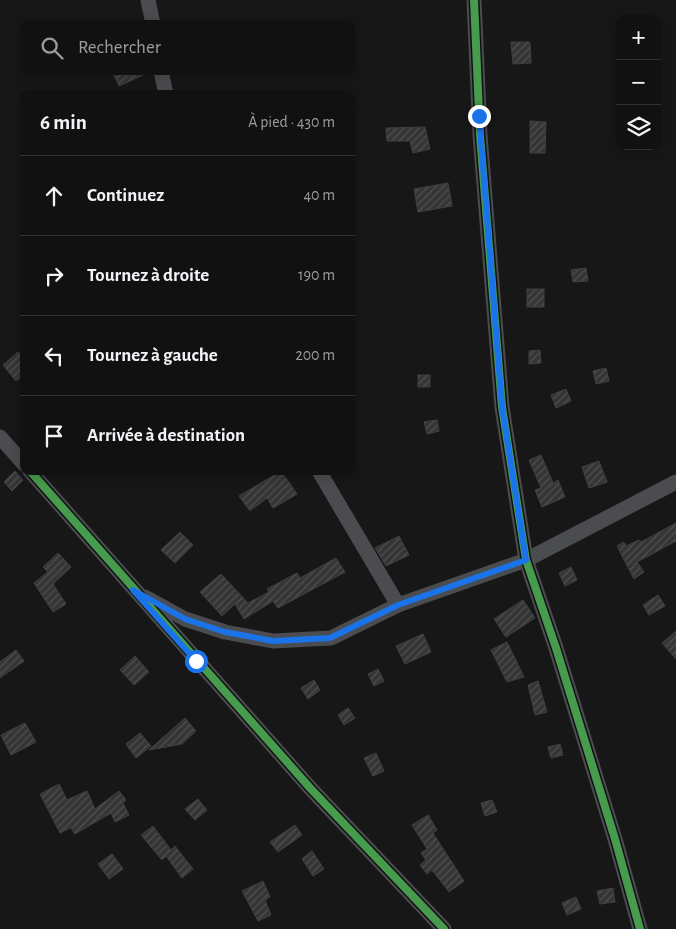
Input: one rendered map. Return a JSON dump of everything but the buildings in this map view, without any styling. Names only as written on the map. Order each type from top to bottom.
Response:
[{"type":"street","points":[[148,0],[152,20]]},
{"type":"street","points":[[474,0],[480,135],[502,407],[526,560],[556,648],[615,839],[640,929]]},
{"type":"street","points":[[163,75],[165,90]]},
{"type":"street","points":[[0,437],[20,460]]},
{"type":"street","points":[[33,475],[133,590],[311,789],[444,929]]},
{"type":"street","points":[[321,475],[398,605]]},
{"type":"street","points":[[133,590],[185,619],[225,632],[273,641],[330,638],[398,605],[526,560],[676,482]]},
{"type":"cycle path","points":[[474,0],[480,135],[502,407],[526,560],[556,648],[615,839],[640,929]]},
{"type":"cycle path","points":[[34,475],[311,789],[444,929]]},
{"type":"route","points":[[196,661],[133,590],[185,619],[225,632],[273,641],[330,638],[398,605],[526,560],[502,407],[479,116]]}]
